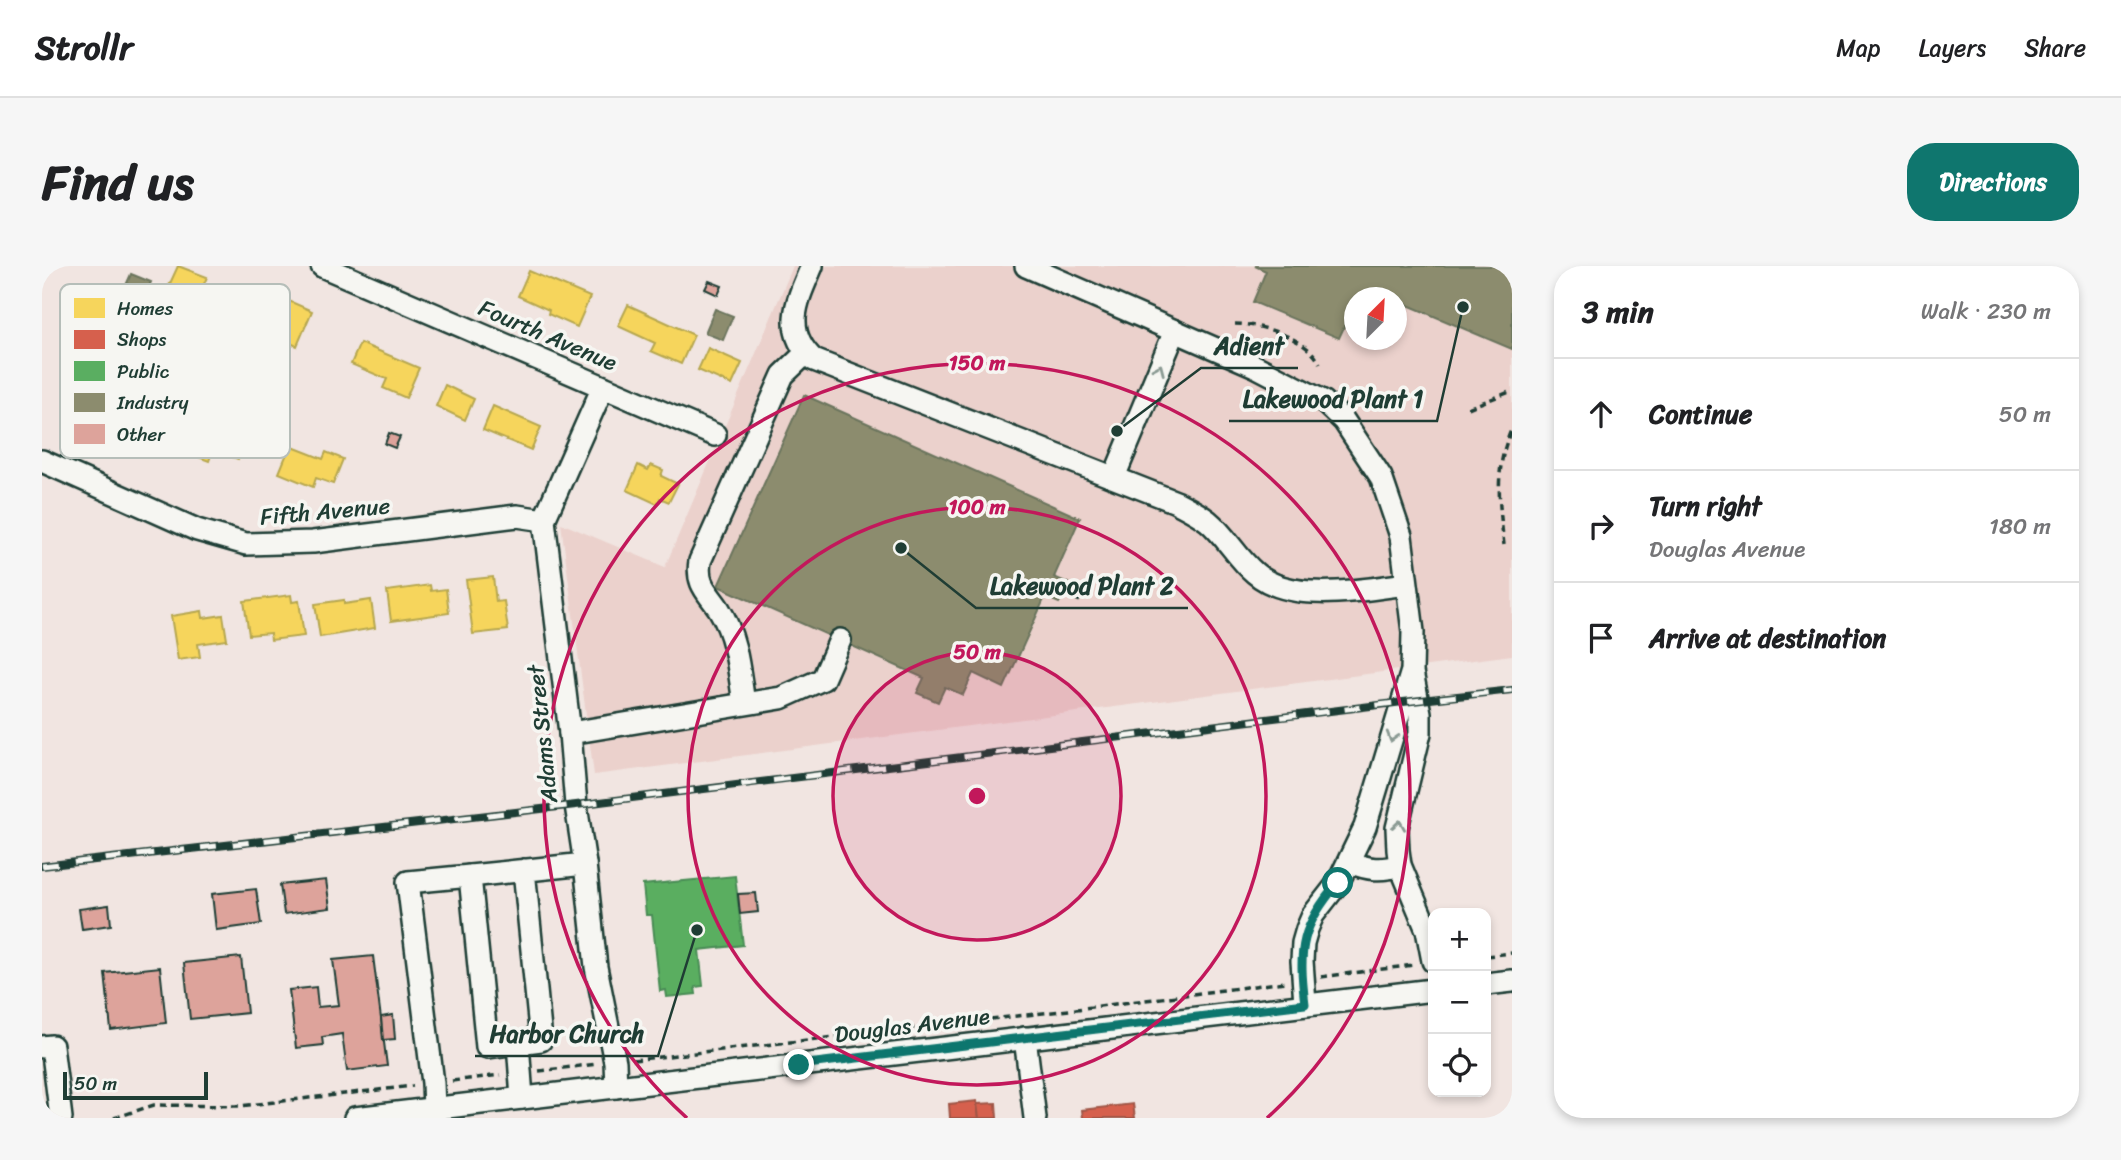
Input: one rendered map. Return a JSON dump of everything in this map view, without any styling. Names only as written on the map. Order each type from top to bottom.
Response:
[{"type":"street","name":"Fourth Avenue","points":[[322,266],[715,435]]},
{"type":"street","points":[[812,266],[796,304],[794,318],[806,353],[824,365],[1176,502],[1208,521],[1244,562],[1270,584],[1288,590],[1325,592],[1406,584]]},
{"type":"street","points":[[1026,266],[1282,378],[1323,401],[1339,415],[1376,468],[1392,503],[1401,536],[1413,632],[1412,672],[1420,713],[1420,733],[1397,828],[1400,865],[1427,930],[1424,963]]},
{"type":"street","points":[[1114,477],[1175,331]]},
{"type":"street","points":[[744,704],[733,639],[698,572],[700,562],[783,375],[806,353]]},
{"type":"street","points":[[544,520],[603,387]]},
{"type":"street","name":"Fifth Avenue","points":[[42,461],[197,530],[246,544],[313,542],[517,516],[544,520]]},
{"type":"street","name":"Adams Street","points":[[544,520],[596,967],[615,1062],[616,1087]]},
{"type":"street","points":[[570,733],[781,698],[823,679],[841,640]]},
{"type":"street","points":[[1305,1004],[1302,961],[1307,929],[1313,915],[1338,883],[1365,828],[1412,672]]},
{"type":"street","points":[[1350,862],[1378,870],[1400,865]]},
{"type":"street","points":[[434,1109],[408,882],[585,864]]},
{"type":"street","points":[[470,876],[487,1048],[541,1040],[524,870]]},
{"type":"street","points":[[1491,983],[1512,981]]},
{"type":"street","name":"Douglas Avenue","points":[[355,1118],[1428,991]]},
{"type":"street","points":[[1025,1038],[1035,1118]]},
{"type":"street","points":[[518,1044],[522,1098]]},
{"type":"street","points":[[42,1047],[52,1046],[61,1118]]},
{"type":"path","points":[[1235,324],[1264,327],[1295,341],[1318,359],[1320,364]]},
{"type":"path","points":[[1468,408],[1512,391]]},
{"type":"path","points":[[1504,545],[1498,482],[1503,452],[1512,428]]},
{"type":"path","points":[[1064,593],[1080,601]]},
{"type":"path","points":[[1491,955],[1512,953]]},
{"type":"path","points":[[1325,977],[1424,963]]},
{"type":"path","points":[[114,1118],[154,1105],[240,1106],[1061,1011],[1285,982]]},
{"type":"shaded area","points":[[793,266],[1512,266],[1512,655],[594,775],[561,523],[665,567]]},
{"type":"building: Homes","points":[[178,266],[207,277],[204,284],[170,284]]},
{"type":"building: Homes","points":[[529,271],[590,297],[577,327],[518,296]]},
{"type":"building: Homes","points":[[290,301],[312,311],[297,346],[290,343]]},
{"type":"building: Homes","points":[[628,305],[694,335],[681,364],[651,351],[655,343],[618,326]]},
{"type":"building: Homes","points":[[360,343],[419,368],[406,398],[383,388],[387,379],[351,364]]},
{"type":"building: Homes","points":[[708,348],[742,363],[732,385],[698,370]]},
{"type":"building: Homes","points":[[445,385],[474,399],[465,420],[436,406]]},
{"type":"building: Homes","points":[[493,406],[541,427],[531,450],[483,430]]},
{"type":"building: Homes","points":[[290,446],[323,459],[326,452],[343,459],[333,484],[316,478],[313,487],[279,473],[285,458],[290,458]]},
{"type":"building: Homes","points":[[638,465],[648,470],[651,465],[663,470],[661,476],[678,484],[669,502],[660,498],[657,504],[627,490]]},
{"type":"building: Homes","points":[[493,577],[496,602],[504,601],[508,630],[473,634],[466,580]]},
{"type":"building: Homes","points":[[430,585],[431,591],[446,589],[449,613],[391,621],[387,591]]},
{"type":"building: Homes","points":[[291,595],[292,602],[299,601],[304,636],[271,640],[270,633],[249,635],[244,601]]},
{"type":"building: Homes","points":[[344,600],[344,604],[371,600],[375,628],[320,637],[315,604]]},
{"type":"building: Homes","points":[[202,611],[203,618],[223,615],[227,640],[198,644],[200,657],[178,660],[171,616]]},
{"type":"building: Shops","points":[[977,1101],[979,1118],[950,1118],[949,1104]]},
{"type":"building: Shops","points":[[996,1103],[997,1118],[979,1118],[977,1104]]},
{"type":"building: Shops","points":[[1133,1104],[1135,1118],[1083,1118],[1082,1110]]},
{"type":"building: Public","points":[[735,876],[743,945],[699,950],[703,986],[695,987],[696,994],[667,997],[666,990],[660,991],[652,915],[646,915],[643,885]]},
{"type":"building: Industry","points":[[1255,266],[1512,266],[1512,349],[1407,305],[1407,287],[1344,287],[1344,327],[1339,338],[1253,302],[1266,271]]},
{"type":"building: Industry","points":[[131,274],[151,282],[150,284],[127,284]]},
{"type":"building: Industry","points":[[715,309],[733,316],[723,340],[705,333]]},
{"type":"building: Industry","points":[[804,395],[1080,518],[1054,577],[1068,583],[1064,593],[1059,603],[1045,597],[1004,688],[973,673],[963,695],[945,687],[938,702],[917,693],[924,678],[718,586]]},
{"type":"building: Other","points":[[709,281],[722,286],[718,295],[705,289]]},
{"type":"building: Other","points":[[389,433],[400,437],[395,448],[385,444]]},
{"type":"building: Other","points":[[326,880],[330,908],[284,914],[280,885]]},
{"type":"building: Other","points":[[256,889],[261,924],[216,930],[212,894]]},
{"type":"building: Other","points":[[756,893],[758,912],[740,914],[738,894]]},
{"type":"building: Other","points":[[109,905],[111,925],[82,929],[79,909]]},
{"type":"building: Other","points":[[373,956],[387,1066],[347,1071],[342,1034],[322,1037],[323,1045],[296,1048],[289,990],[316,987],[318,1007],[339,1005],[333,960]]},
{"type":"building: Other","points":[[241,957],[247,1013],[190,1019],[184,963]]},
{"type":"building: Other","points":[[160,967],[166,1023],[111,1030],[105,973]]},
{"type":"building: Other","points":[[393,1015],[395,1039],[383,1040],[381,1017]]},
{"type":"railway","points":[[42,866],[576,805],[1512,690]]},
{"type":"place","name":"Lakewood Plant 1","points":[[1463,307]]},
{"type":"place","name":"Adient","points":[[1117,431]]},
{"type":"place","name":"Lakewood Plant 2","points":[[901,548]]},
{"type":"place","name":"Harbor Church","points":[[697,930]]},
{"type":"route","points":[[799,1065],[1305,1004],[1302,979],[1303,943],[1313,915],[1338,883]]}]
